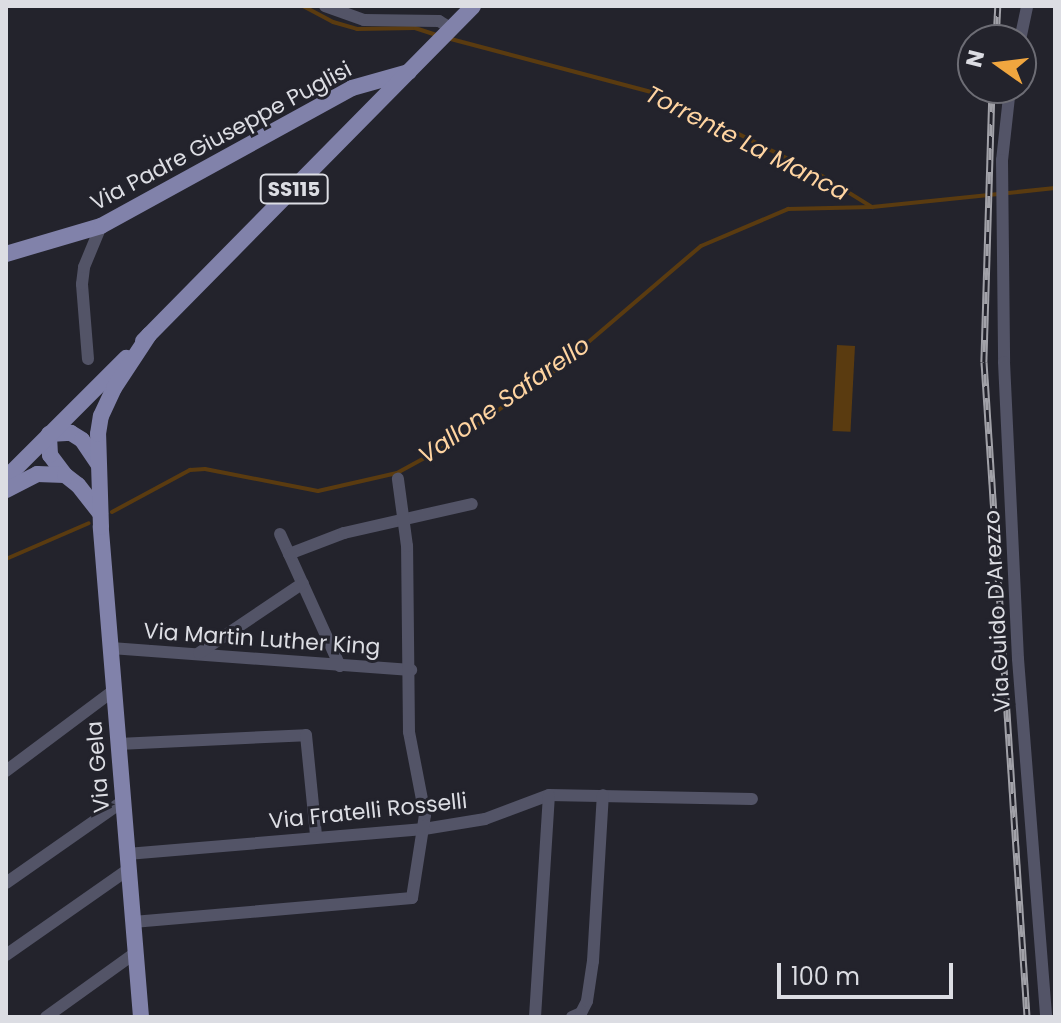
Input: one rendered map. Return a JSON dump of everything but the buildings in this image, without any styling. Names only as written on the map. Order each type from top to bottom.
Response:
[{"type":"main road","name":"SS115","points":[[6,478],[473,6]]},
{"type":"main road","name":"Via Padre Giuseppe Puglisi","points":[[6,254],[101,226],[352,88],[411,72]]},
{"type":"main road","name":"Via Gela","points":[[141,1017],[113,691],[99,466],[101,416],[114,388],[149,335]]},
{"type":"main road","points":[[99,466],[82,440],[71,433],[49,434],[50,455],[100,513]]},
{"type":"main road","points":[[6,490],[37,474],[65,475]]},
{"type":"street","points":[[325,6],[364,20],[439,21],[447,34]]},
{"type":"street","name":"Via Guido D'Arezzo","points":[[1008,104],[1003,141],[1002,203],[1004,362],[1018,659],[1046,1017]]},
{"type":"street","points":[[88,359],[82,284],[84,267],[101,226]]},
{"type":"street","points":[[133,922],[412,898],[424,829],[409,732],[411,670],[405,521],[398,479]]},
{"type":"street","points":[[289,554],[344,533],[472,504]]},
{"type":"street","points":[[280,534],[340,666]]},
{"type":"street","points":[[199,653],[303,583]]},
{"type":"street","name":"Via Martin Luther King","points":[[111,648],[411,670]]},
{"type":"street","points":[[6,771],[113,691]]},
{"type":"street","points":[[118,744],[306,735],[316,836]]},
{"type":"street","points":[[535,1017],[549,795]]},
{"type":"street","name":"Via Fratelli Rosselli","points":[[128,862],[316,836],[424,829],[485,819],[549,795],[752,799]]},
{"type":"street","points":[[572,1017],[581,1013],[587,1001],[591,975],[603,795]]},
{"type":"street","points":[[6,883],[123,801]]},
{"type":"street","points":[[6,955],[128,862]]},
{"type":"street","points":[[46,1017],[135,953]]},
{"type":"shaded area","points":[[837,345],[855,346],[850,432],[832,431]]},
{"type":"waterway","name":"Torrente La Manca","points":[[303,6],[333,22],[357,29],[415,28],[439,36]]},
{"type":"waterway","name":"Torrente La Manca","points":[[447,38],[659,94],[822,176],[872,207],[1055,188]]},
{"type":"waterway","name":"Vallone Safarello","points":[[112,512],[190,470],[205,469],[318,491],[397,473],[450,444],[558,368],[701,246],[788,209],[872,207]]},
{"type":"waterway","name":"Vallone Safarello","points":[[6,559],[89,523]]},
{"type":"railway","points":[[997,24],[998,6]]},
{"type":"railway","points":[[992,104],[984,362],[1027,1017]]}]
